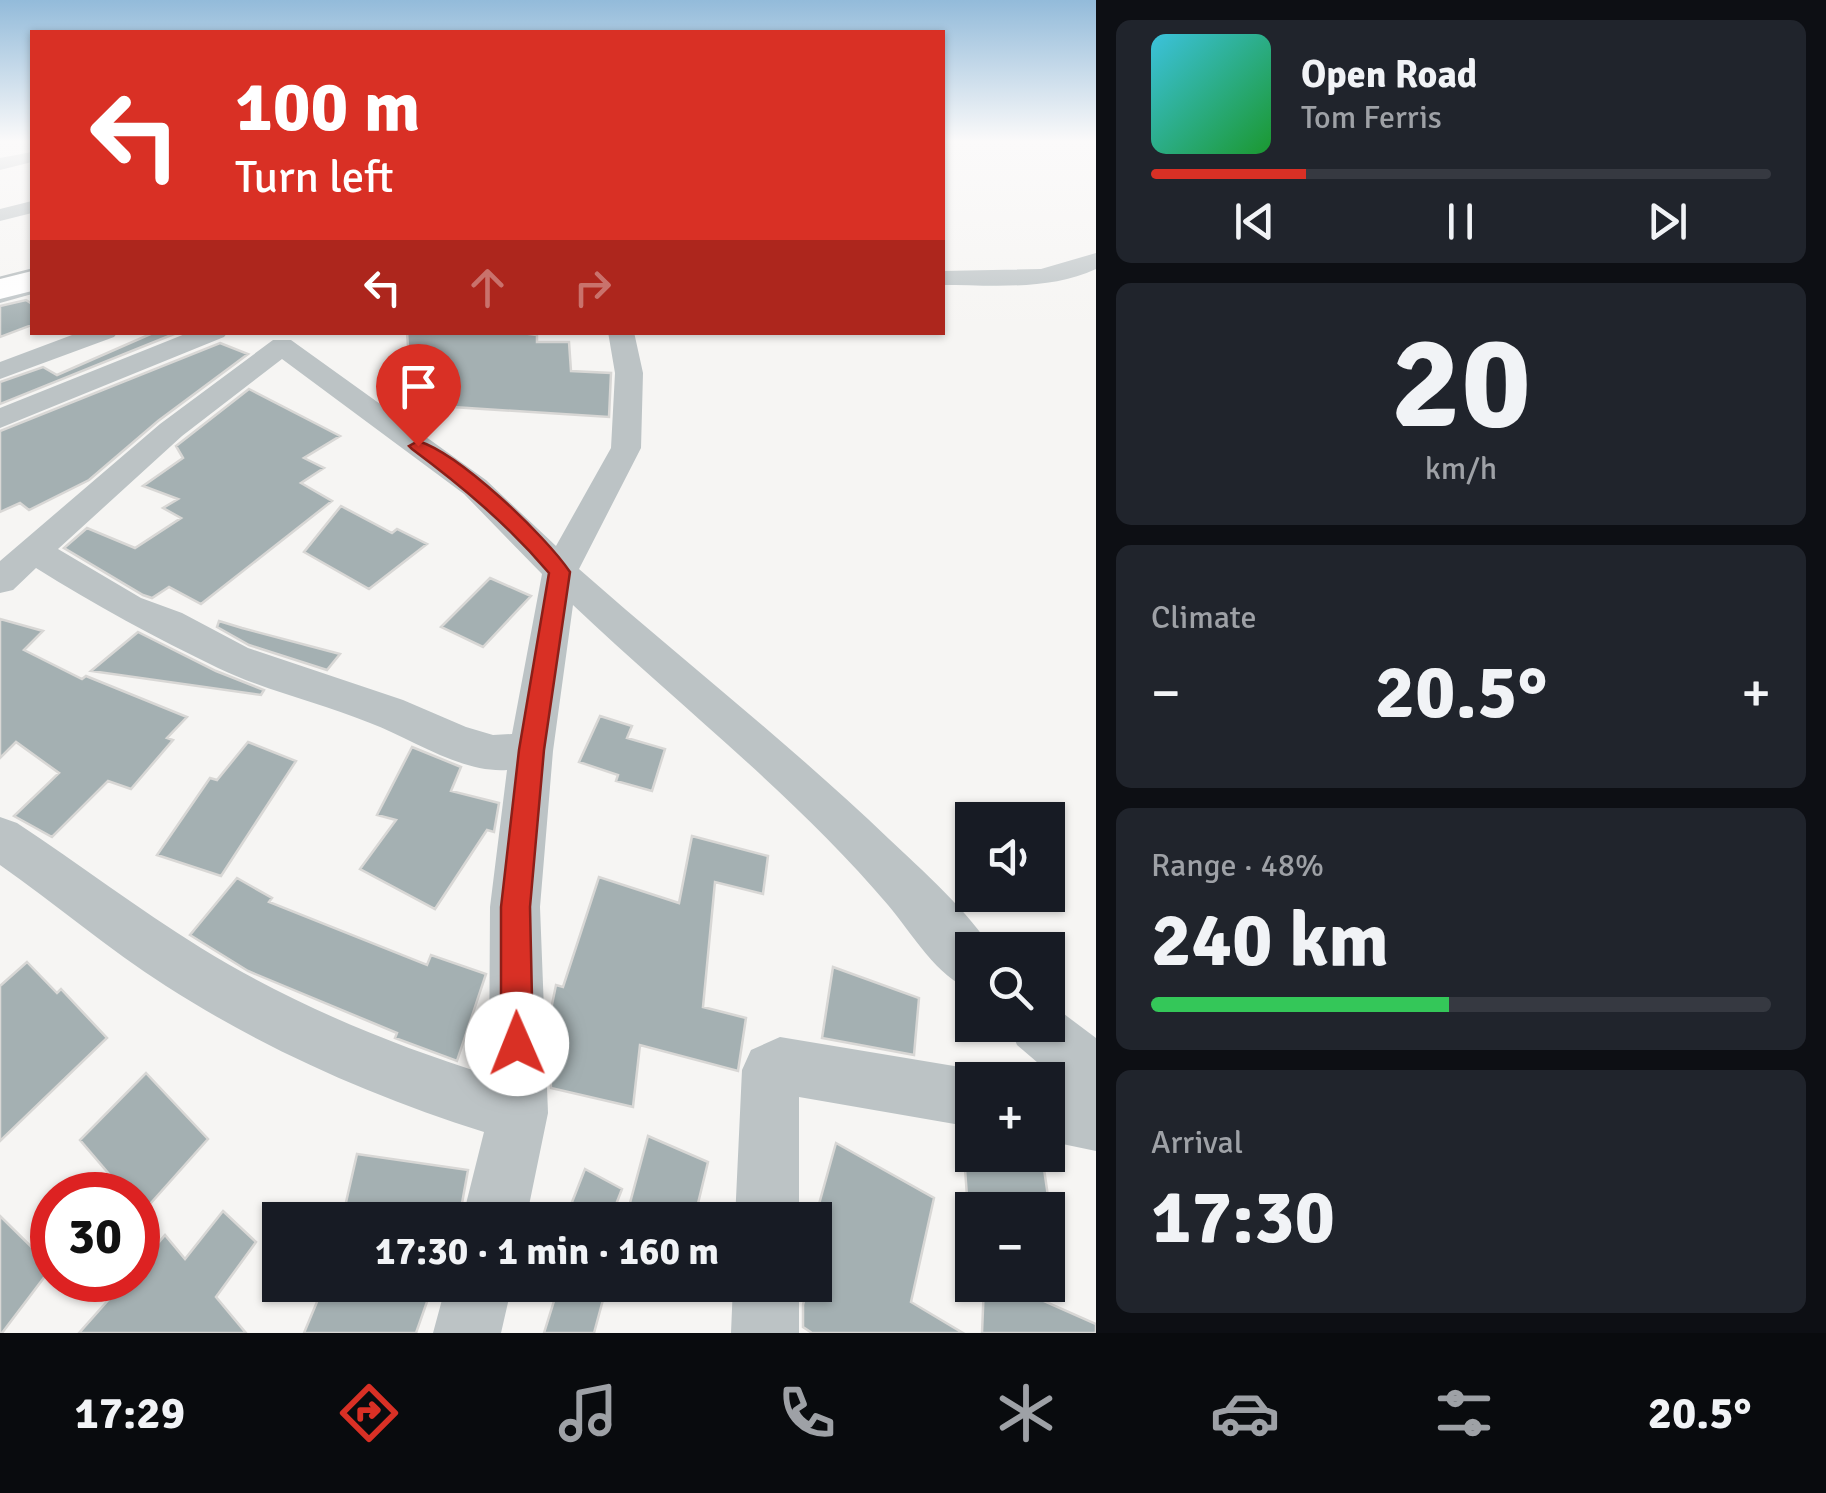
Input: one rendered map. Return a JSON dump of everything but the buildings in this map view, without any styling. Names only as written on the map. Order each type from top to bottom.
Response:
[{"type":"main road","points":[[0,290],[30,282]]},
{"type":"street","points":[[0,215],[30,208]]},
{"type":"street","points":[[945,278],[1074,271],[1096,260]]},
{"type":"street","points":[[0,371],[97,335]]},
{"type":"street","points":[[0,419],[110,371],[208,335]]},
{"type":"street","points":[[498,1202],[518,1113],[515,907],[531,750],[560,572],[626,448],[628,373],[622,335]]},
{"type":"street","points":[[0,581],[171,430],[284,342],[475,487],[560,572],[689,690],[784,767],[896,878],[955,945]]},
{"type":"street","points":[[34,551],[128,607],[170,623],[234,658],[388,712],[456,742],[493,753],[531,750]]},
{"type":"street","points":[[0,838],[74,886],[182,966],[299,1032],[417,1083],[518,1113]]},
{"type":"street","points":[[1058,1042],[1096,1075]]},
{"type":"street","points":[[768,1202],[771,1070],[780,1065],[955,1095]]},
{"type":"street","points":[[1065,1115],[1096,1121]]},
{"type":"street","points":[[468,1333],[474,1302]]},
{"type":"street","points":[[765,1333],[766,1302]]},
{"type":"lane","points":[[0,281],[30,274]]},
{"type":"lane","points":[[0,299],[30,292]]},
{"type":"route","points":[[418,446],[475,487],[560,572],[531,750],[515,907],[517,1044]]}]
